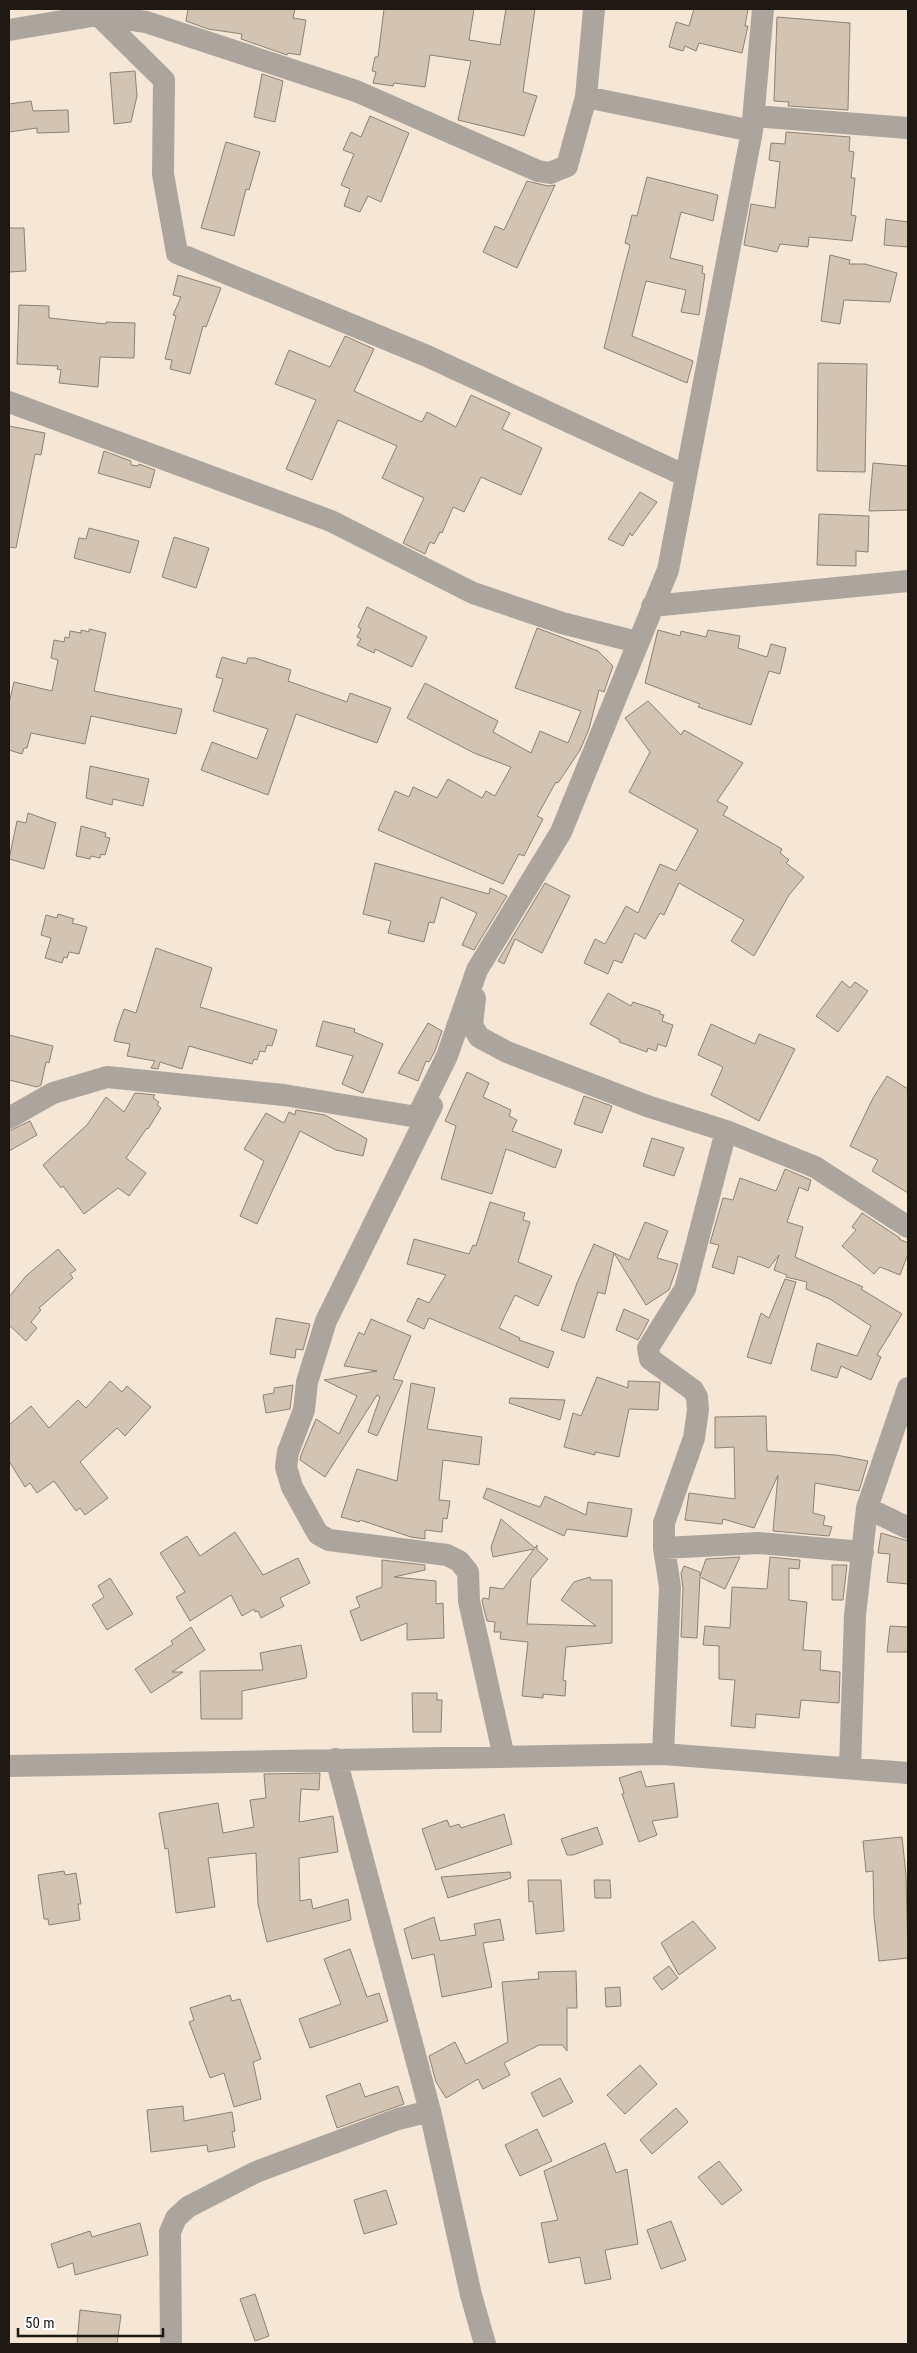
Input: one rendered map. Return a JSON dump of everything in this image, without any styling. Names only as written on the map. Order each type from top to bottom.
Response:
[{"type":"street","points":[[9,30],[96,12],[146,22],[356,91],[538,171],[550,173],[566,166],[586,97],[594,9]]},
{"type":"street","points":[[9,1118],[53,1093],[107,1077],[284,1095],[417,1117],[447,1056],[477,970],[561,832],[668,570],[753,124],[763,9]]},
{"type":"street","points":[[96,12],[164,80],[163,174],[177,253],[427,356],[686,476]]},
{"type":"street","points":[[586,97],[753,124],[908,128]]},
{"type":"street","points":[[9,402],[331,521],[473,593],[562,623],[637,642]]},
{"type":"street","points":[[652,606],[908,581]]},
{"type":"street","points":[[477,970],[472,1024],[326,1321],[307,1382],[304,1410],[288,1452],[286,1467],[292,1487],[318,1534],[329,1540],[447,1555],[459,1561],[468,1572],[469,1601],[504,1757]]},
{"type":"street","points":[[472,1024],[479,1037],[507,1052],[647,1106],[726,1131],[815,1167],[908,1227]]},
{"type":"street","points":[[663,1754],[670,1587],[664,1548],[664,1522],[694,1438],[698,1410],[697,1398],[693,1390],[650,1359],[648,1348],[686,1289],[726,1131]]},
{"type":"street","points":[[850,1768],[855,1615],[866,1508],[908,1388]]},
{"type":"street","points":[[866,1508],[908,1528]]},
{"type":"street","points":[[664,1548],[759,1543],[862,1552]]},
{"type":"street","points":[[9,1766],[663,1754],[908,1773]]},
{"type":"street","points":[[336,1760],[430,2111],[471,2295],[485,2344]]},
{"type":"street","points":[[172,2344],[170,2232],[176,2218],[188,2207],[256,2172],[398,2119],[430,2111]]},
{"type":"building","points":[[188,9],[295,9],[293,18],[306,20],[300,55],[288,53],[287,55],[241,39],[242,34],[208,29],[186,21]]},
{"type":"building","points":[[384,9],[474,9],[469,40],[500,45],[506,9],[535,9],[523,92],[537,96],[524,136],[458,120],[471,61],[430,55],[425,87],[394,83],[393,86],[373,83],[376,72],[372,71],[375,57],[378,57]]},
{"type":"building","points":[[694,9],[748,9],[745,26],[748,26],[742,53],[699,43],[696,51],[685,46],[683,51],[669,47],[676,22],[689,26]]},
{"type":"building","points":[[777,17],[850,23],[848,110],[788,106],[789,102],[774,101]]},
{"type":"building","points":[[135,71],[137,96],[131,122],[114,124],[110,73]]},
{"type":"building","points":[[262,74],[283,81],[275,122],[254,117]]},
{"type":"building","points":[[31,101],[33,111],[68,110],[69,132],[37,133],[37,128],[9,132],[9,104]]},
{"type":"building","points":[[370,116],[409,133],[381,202],[368,196],[360,212],[344,206],[350,189],[341,185],[354,154],[343,150],[351,132],[361,137]]},
{"type":"building","points":[[786,132],[850,137],[849,151],[854,152],[851,178],[855,178],[851,215],[856,216],[852,241],[809,237],[808,247],[780,244],[777,252],[744,245],[751,204],[775,208],[780,162],[769,160],[771,143],[785,144]]},
{"type":"building","points":[[226,142],[260,152],[249,190],[246,189],[234,236],[201,228]]},
{"type":"building","points":[[647,177],[718,195],[713,221],[681,212],[670,258],[703,266],[702,273],[705,274],[699,315],[681,312],[686,290],[646,281],[632,336],[693,361],[687,383],[604,348],[630,245],[625,243],[632,215],[637,216]]},
{"type":"building","points":[[527,181],[548,186],[555,185],[517,268],[483,252],[495,226],[504,230]]},
{"type":"building","points":[[886,219],[908,222],[908,247],[884,245]]},
{"type":"building","points":[[9,228],[24,228],[26,271],[9,272]]},
{"type":"building","points":[[830,255],[850,260],[849,264],[865,264],[897,273],[890,302],[844,300],[840,324],[821,321]]},
{"type":"building","points":[[178,275],[221,288],[206,327],[203,326],[190,374],[170,369],[172,360],[165,359],[176,316],[173,315],[181,297],[173,295]]},
{"type":"building","points":[[19,305],[49,306],[49,318],[106,324],[106,322],[135,323],[134,358],[100,357],[98,387],[59,383],[61,370],[57,369],[58,366],[17,364]]},
{"type":"building","points":[[345,336],[374,349],[354,391],[422,422],[427,412],[456,427],[471,395],[510,413],[502,429],[542,448],[521,495],[481,477],[464,512],[453,507],[442,533],[440,532],[434,544],[430,542],[425,554],[403,543],[424,498],[382,478],[397,446],[338,420],[312,480],[286,469],[316,400],[275,384],[289,350],[330,367]]},
{"type":"building","points":[[818,363],[867,364],[865,472],[817,471]]},
{"type":"building","points":[[9,426],[45,433],[41,455],[35,454],[16,548],[9,547]]},
{"type":"building","points":[[104,451],[131,461],[131,465],[138,466],[139,464],[155,470],[150,488],[98,473]]},
{"type":"building","points":[[873,463],[908,466],[908,510],[869,511]]},
{"type":"building","points":[[640,492],[657,502],[632,536],[630,533],[623,546],[608,539]]},
{"type":"building","points":[[819,514],[869,516],[868,552],[856,551],[856,566],[817,565]]},
{"type":"building","points":[[89,528],[139,541],[130,573],[74,558],[79,538],[86,539]]},
{"type":"building","points":[[174,537],[209,548],[196,588],[162,577]]},
{"type":"building","points":[[367,607],[427,637],[412,667],[375,649],[374,653],[357,645],[361,639],[357,637],[361,629],[358,627]]},
{"type":"building","points":[[537,628],[598,651],[613,666],[604,692],[599,690],[589,729],[580,750],[558,783],[556,782],[537,816],[543,819],[524,856],[519,854],[503,884],[378,830],[395,791],[409,797],[413,787],[437,798],[448,779],[482,798],[486,791],[495,796],[511,767],[474,753],[407,718],[425,683],[498,721],[493,732],[531,753],[540,731],[568,743],[581,711],[515,688]]},
{"type":"building","points":[[89,629],[106,633],[94,691],[182,709],[176,734],[91,716],[85,744],[31,733],[27,748],[24,748],[22,754],[9,750],[9,703],[14,682],[52,691],[58,660],[51,658],[54,640],[64,642],[65,637],[69,638],[70,631],[81,633],[81,630],[89,632]]},
{"type":"building","points":[[658,630],[680,636],[681,631],[706,637],[708,630],[740,636],[738,648],[767,657],[771,644],[786,648],[780,674],[769,671],[751,725],[698,707],[700,704],[645,683]]},
{"type":"building","points":[[222,657],[246,664],[248,658],[255,658],[291,670],[288,681],[347,702],[350,693],[391,708],[377,743],[296,714],[268,795],[201,770],[212,742],[257,759],[268,729],[213,711],[223,679],[216,677]]},
{"type":"building","points":[[648,701],[681,735],[684,730],[743,763],[717,801],[728,807],[723,815],[782,849],[780,853],[789,860],[786,863],[804,877],[789,895],[754,956],[731,941],[744,920],[679,883],[664,915],[660,913],[645,939],[635,933],[622,963],[614,960],[608,974],[584,963],[595,939],[605,944],[626,906],[638,913],[660,864],[676,871],[698,830],[629,792],[650,752],[625,718]]},
{"type":"building","points":[[90,766],[149,779],[143,806],[113,799],[112,805],[86,798]]},
{"type":"building","points":[[28,813],[56,823],[44,869],[9,859],[17,821],[26,823]]},
{"type":"building","points":[[81,826],[106,833],[105,837],[110,838],[105,855],[101,854],[100,858],[91,856],[90,859],[76,856]]},
{"type":"building","points":[[375,863],[489,894],[490,888],[507,896],[474,950],[462,945],[477,913],[441,897],[434,923],[429,922],[424,942],[388,933],[391,921],[363,914]]},
{"type":"building","points":[[545,883],[570,896],[542,953],[515,939],[504,964],[498,961]]},
{"type":"building","points":[[58,914],[74,919],[72,923],[87,927],[79,954],[69,952],[67,958],[64,957],[62,963],[45,958],[51,938],[41,935],[46,915],[57,918]]},
{"type":"building","points":[[156,948],[212,968],[200,1007],[277,1030],[272,1046],[267,1045],[265,1052],[260,1051],[257,1060],[254,1059],[252,1064],[189,1046],[182,1069],[160,1062],[158,1069],[151,1068],[155,1061],[127,1056],[130,1044],[114,1041],[117,1029],[124,1009],[136,1013]]},
{"type":"building","points":[[842,981],[850,988],[855,982],[868,991],[838,1032],[816,1016]]},
{"type":"building","points":[[608,993],[631,1006],[633,1002],[660,1011],[660,1014],[664,1015],[662,1021],[673,1025],[666,1047],[658,1044],[656,1051],[648,1048],[647,1052],[619,1042],[620,1040],[590,1024]]},
{"type":"building","points":[[323,1021],[355,1029],[354,1032],[383,1044],[363,1093],[342,1084],[353,1056],[316,1046]]},
{"type":"building","points":[[428,1023],[442,1031],[435,1051],[429,1062],[426,1061],[418,1081],[398,1073]]},
{"type":"building","points":[[711,1024],[755,1044],[759,1034],[795,1049],[759,1121],[711,1095],[723,1067],[698,1055]]},
{"type":"building","points":[[9,1035],[53,1046],[49,1063],[46,1062],[41,1085],[37,1087],[9,1080]]},
{"type":"building","points":[[467,1072],[489,1083],[483,1097],[511,1110],[509,1116],[517,1120],[512,1131],[562,1150],[555,1168],[506,1149],[492,1194],[441,1179],[456,1126],[445,1121]]},
{"type":"building","points":[[887,1076],[908,1089],[908,1193],[872,1171],[878,1160],[850,1146],[873,1098]]},
{"type":"building","points":[[135,1093],[155,1095],[153,1098],[159,1102],[157,1105],[161,1108],[126,1158],[146,1173],[129,1196],[118,1188],[84,1214],[63,1186],[61,1188],[43,1165],[87,1125],[106,1097],[124,1112]]},
{"type":"building","points":[[584,1096],[612,1106],[602,1133],[574,1124]]},
{"type":"building","points":[[296,1110],[325,1115],[367,1139],[363,1156],[336,1150],[300,1131],[257,1224],[240,1216],[264,1161],[244,1149],[266,1113],[284,1123],[289,1112],[295,1115]]},
{"type":"building","points":[[30,1121],[37,1135],[9,1151],[9,1131]]},
{"type":"building","points":[[652,1138],[684,1148],[674,1176],[643,1166]]},
{"type":"building","points":[[785,1169],[811,1180],[808,1191],[799,1187],[787,1222],[803,1227],[795,1257],[863,1287],[861,1289],[902,1314],[877,1355],[881,1357],[871,1380],[841,1366],[837,1378],[811,1370],[817,1343],[857,1356],[871,1326],[830,1299],[806,1289],[807,1282],[786,1277],[787,1275],[774,1270],[779,1255],[769,1268],[738,1256],[734,1274],[712,1267],[719,1245],[710,1243],[723,1198],[733,1200],[740,1178],[776,1191]]},
{"type":"building","points":[[490,1202],[525,1213],[523,1220],[530,1222],[518,1262],[552,1276],[538,1306],[515,1295],[499,1328],[520,1338],[519,1340],[554,1352],[548,1368],[429,1318],[424,1329],[407,1321],[418,1298],[429,1303],[446,1275],[407,1264],[414,1239],[469,1254],[473,1245],[476,1246]]},
{"type":"building","points":[[862,1213],[899,1239],[908,1243],[908,1254],[900,1275],[880,1267],[874,1274],[842,1246],[856,1230],[852,1227]]},
{"type":"building","points":[[645,1222],[668,1231],[657,1258],[678,1264],[669,1290],[646,1305],[614,1253],[629,1260]]},
{"type":"building","points":[[594,1244],[614,1253],[605,1294],[598,1292],[584,1338],[561,1330],[577,1283]]},
{"type":"building","points":[[58,1249],[76,1270],[70,1274],[73,1278],[39,1308],[41,1310],[31,1322],[37,1328],[26,1341],[9,1325],[9,1297],[26,1276]]},
{"type":"building","points":[[785,1279],[796,1282],[771,1364],[747,1357],[761,1313],[769,1318]]},
{"type":"building","points":[[624,1309],[649,1320],[638,1340],[616,1330]]},
{"type":"building","points":[[276,1318],[310,1324],[303,1350],[296,1349],[295,1358],[270,1354]]},
{"type":"building","points":[[371,1319],[411,1336],[393,1379],[403,1381],[377,1436],[368,1432],[380,1397],[377,1395],[325,1477],[300,1460],[301,1455],[316,1419],[339,1434],[357,1396],[324,1380],[377,1371],[344,1366],[359,1332],[364,1335]]},
{"type":"building","points":[[597,1377],[628,1388],[628,1381],[660,1382],[658,1410],[629,1409],[619,1457],[595,1452],[595,1455],[564,1447],[573,1413],[581,1416]]},
{"type":"building","points":[[110,1381],[122,1392],[127,1386],[151,1407],[125,1436],[117,1428],[80,1462],[108,1498],[85,1515],[80,1508],[76,1511],[54,1481],[37,1493],[30,1483],[25,1487],[9,1461],[9,1425],[31,1406],[49,1428],[78,1400],[86,1408]]},
{"type":"building","points":[[411,1383],[435,1388],[427,1429],[482,1437],[479,1465],[443,1460],[439,1500],[450,1501],[447,1519],[443,1518],[442,1532],[425,1530],[425,1539],[411,1537],[360,1520],[359,1522],[341,1517],[357,1469],[397,1481]]},
{"type":"building","points":[[293,1385],[290,1409],[266,1413],[263,1395],[274,1393],[274,1388]]},
{"type":"building","points":[[510,1398],[565,1400],[560,1420],[509,1403]]},
{"type":"building","points":[[766,1416],[767,1451],[836,1455],[868,1461],[859,1491],[815,1483],[813,1513],[825,1516],[823,1525],[832,1527],[829,1536],[773,1531],[778,1475],[754,1528],[723,1519],[722,1524],[685,1520],[689,1493],[735,1499],[734,1447],[715,1448],[715,1417]]},
{"type":"building","points":[[487,1488],[540,1507],[545,1496],[586,1515],[588,1502],[632,1509],[627,1537],[567,1529],[564,1536],[483,1498]]},
{"type":"building","points":[[501,1519],[535,1548],[537,1545],[537,1550],[548,1559],[531,1579],[527,1624],[596,1626],[561,1600],[574,1582],[590,1577],[591,1580],[612,1580],[612,1643],[566,1647],[563,1680],[566,1681],[565,1696],[543,1694],[543,1698],[522,1696],[528,1642],[500,1639],[501,1632],[494,1632],[495,1622],[487,1621],[482,1601],[483,1598],[489,1599],[490,1587],[503,1589],[534,1549],[493,1557],[491,1547]]},
{"type":"building","points":[[235,1532],[263,1575],[298,1558],[310,1583],[280,1598],[284,1606],[261,1618],[258,1611],[255,1612],[254,1609],[242,1616],[231,1595],[190,1621],[176,1597],[185,1592],[160,1553],[187,1536],[200,1556]]},
{"type":"building","points":[[881,1533],[908,1541],[908,1584],[887,1582],[890,1554],[878,1553]]},
{"type":"building","points":[[740,1557],[725,1589],[700,1577],[697,1638],[681,1637],[683,1588],[681,1573],[684,1566],[700,1572],[700,1576],[706,1559]]},
{"type":"building","points":[[770,1557],[800,1560],[799,1569],[789,1568],[789,1600],[807,1602],[803,1650],[821,1651],[820,1670],[840,1672],[839,1703],[801,1700],[799,1718],[756,1714],[755,1728],[731,1726],[735,1680],[719,1679],[719,1646],[703,1645],[705,1626],[730,1628],[732,1587],[767,1589]]},
{"type":"building","points":[[382,1560],[425,1565],[425,1570],[394,1577],[436,1581],[436,1604],[443,1603],[444,1638],[407,1640],[407,1623],[361,1641],[350,1611],[360,1607],[356,1597],[382,1587]]},
{"type":"building","points":[[832,1565],[847,1565],[843,1600],[832,1600]]},
{"type":"building","points":[[110,1578],[133,1614],[107,1630],[92,1605],[104,1597],[98,1586]]},
{"type":"building","points":[[890,1626],[908,1627],[908,1652],[887,1652]]},
{"type":"building","points":[[191,1627],[205,1650],[172,1672],[183,1672],[151,1693],[135,1669],[173,1644],[171,1641]]},
{"type":"building","points":[[301,1645],[307,1674],[306,1678],[242,1691],[242,1719],[201,1719],[200,1671],[263,1670],[260,1653]]},
{"type":"building","points":[[412,1693],[437,1693],[437,1700],[442,1700],[441,1732],[413,1732]]},
{"type":"building","points":[[641,1771],[646,1787],[674,1783],[678,1817],[652,1821],[657,1835],[639,1842],[622,1794],[624,1793],[619,1778]]},
{"type":"building","points":[[320,1773],[319,1790],[301,1789],[299,1822],[333,1816],[338,1852],[299,1858],[300,1901],[311,1899],[313,1909],[348,1899],[351,1920],[267,1942],[258,1904],[256,1853],[208,1858],[215,1907],[176,1913],[168,1848],[165,1849],[159,1813],[218,1803],[223,1833],[254,1827],[250,1800],[266,1798],[264,1774]]},
{"type":"building","points":[[504,1814],[512,1844],[436,1870],[422,1829],[447,1820],[450,1827],[459,1824],[461,1828]]},
{"type":"building","points":[[597,1827],[603,1844],[573,1855],[567,1855],[561,1839]]},
{"type":"building","points":[[902,1837],[906,1875],[908,1958],[879,1961],[874,1916],[873,1871],[866,1872],[863,1841]]},
{"type":"building","points":[[64,1871],[65,1875],[76,1873],[81,1904],[78,1904],[80,1920],[49,1925],[48,1919],[44,1919],[38,1875]]},
{"type":"building","points":[[510,1872],[511,1878],[448,1898],[441,1877]]},
{"type":"building","points":[[528,1880],[561,1880],[564,1931],[536,1934],[533,1901],[529,1902]]},
{"type":"building","points":[[594,1880],[610,1880],[611,1898],[595,1898]]},
{"type":"building","points":[[434,1917],[440,1941],[476,1935],[474,1924],[500,1919],[504,1940],[483,1943],[492,1987],[442,1997],[434,1954],[412,1959],[404,1929]]},
{"type":"building","points":[[693,1921],[716,1948],[679,1975],[661,1943]]},
{"type":"building","points":[[350,1949],[367,1997],[379,1993],[388,2021],[310,2048],[299,2019],[341,2004],[324,1959]]},
{"type":"building","points":[[669,1966],[678,1978],[662,1990],[653,1978]]},
{"type":"building","points":[[576,1971],[577,2008],[567,2008],[567,2051],[562,2045],[539,2045],[504,2063],[510,2075],[483,2089],[478,2079],[446,2098],[436,2082],[429,2056],[455,2042],[466,2064],[508,2042],[502,1982],[539,1979],[538,1972]]},
{"type":"building","points":[[620,1987],[621,2006],[606,2007],[605,1988]]},
{"type":"building","points":[[230,1995],[232,2001],[240,1999],[261,2059],[253,2062],[261,2099],[234,2107],[224,2073],[210,2078],[189,2022],[194,2020],[190,2008]]},
{"type":"building","points":[[640,2065],[657,2084],[625,2114],[607,2095]]},
{"type":"building","points":[[560,2078],[573,2102],[543,2117],[531,2093]]},
{"type":"building","points":[[360,2083],[365,2097],[398,2086],[404,2104],[337,2128],[326,2096]]},
{"type":"building","points":[[183,2106],[184,2121],[232,2112],[235,2131],[232,2132],[235,2147],[208,2152],[207,2145],[151,2152],[147,2110]]},
{"type":"building","points":[[676,2108],[688,2122],[652,2154],[640,2140]]},
{"type":"building","points":[[537,2129],[552,2161],[520,2176],[505,2145]]},
{"type":"building","points":[[605,2143],[616,2173],[627,2169],[638,2244],[605,2250],[611,2279],[585,2284],[580,2257],[549,2263],[541,2223],[558,2220],[544,2171]]},
{"type":"building","points":[[719,2161],[742,2190],[722,2205],[698,2177]]},
{"type":"building","points":[[386,2190],[397,2224],[364,2234],[354,2200]]},
{"type":"building","points":[[671,2221],[686,2260],[661,2269],[647,2230]]},
{"type":"building","points":[[140,2223],[148,2255],[75,2275],[73,2263],[58,2268],[51,2244],[90,2231],[92,2237]]},
{"type":"building","points":[[255,2294],[269,2336],[255,2341],[240,2299]]},
{"type":"building","points":[[80,2310],[121,2315],[117,2344],[77,2344]]}]
